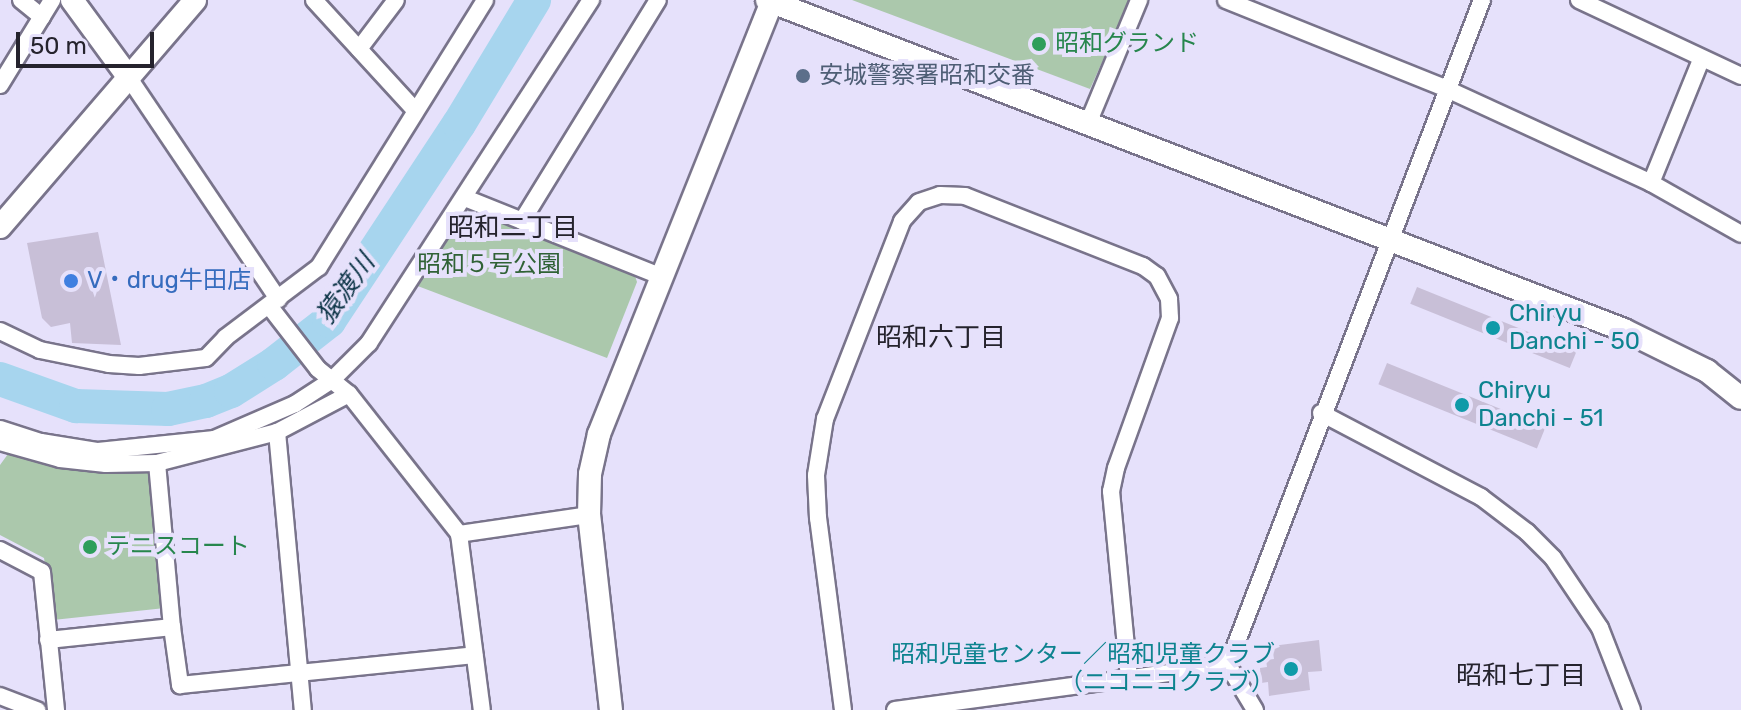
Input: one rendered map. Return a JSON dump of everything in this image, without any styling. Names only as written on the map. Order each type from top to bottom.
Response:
[{"type":"street","points":[[21,0],[42,17]]},
{"type":"street","points":[[0,85],[52,0]]},
{"type":"street","points":[[72,0],[129,78],[318,369],[349,394],[459,534],[482,710]]},
{"type":"street","points":[[0,227],[195,0]]},
{"type":"street","points":[[314,0],[414,109]]},
{"type":"street","points":[[359,49],[396,0]]},
{"type":"street","points":[[0,331],[71,359],[139,366],[206,358],[226,337],[319,267],[414,109],[485,0]]},
{"type":"street","points":[[0,440],[41,442],[98,451],[214,439],[295,404],[332,380],[369,343],[591,0]]},
{"type":"street","points":[[522,221],[658,0]]},
{"type":"street","points":[[1089,121],[1139,0]]},
{"type":"street","points":[[1226,0],[1447,89],[1651,183],[1741,234]]},
{"type":"street","points":[[1228,665],[1321,413],[1393,239],[1482,0]]},
{"type":"street","points":[[1579,0],[1701,60],[1741,76]]},
{"type":"street","points":[[611,710],[589,515],[590,474],[599,434],[770,1],[1089,121],[1624,330],[1707,371],[1741,398]]},
{"type":"street","points":[[1651,183],[1701,60]]},
{"type":"street","points":[[843,710],[818,518],[816,475],[825,419],[902,221],[919,202],[940,195],[965,196],[1143,266],[1157,276],[1169,299],[1170,318],[1116,468],[1111,491],[1129,678]]},
{"type":"street","points":[[465,198],[663,277]]},
{"type":"street","points":[[0,440],[60,459],[106,464],[157,463],[277,432],[349,394]]},
{"type":"street","points":[[1321,413],[1481,497],[1527,532],[1553,558],[1600,628],[1632,710]]},
{"type":"street","points":[[277,432],[303,710]]},
{"type":"street","points":[[157,463],[180,685],[474,655]]},
{"type":"street","points":[[459,534],[589,515]]},
{"type":"street","points":[[0,550],[42,572],[56,710]]},
{"type":"street","points":[[48,640],[172,627]]},
{"type":"street","points":[[895,710],[974,705],[1129,678],[1228,665]]},
{"type":"street","points":[[1228,665],[1255,710]]},
{"type":"street","points":[[0,696],[37,710]]},
{"type":"green space","name":"昭和グランド","points":[[852,0],[1130,0],[1090,89]]},
{"type":"green space","name":"昭和５号公園","points":[[472,210],[635,276],[637,282],[607,358],[415,285],[464,213]]},
{"type":"green space","name":"テニスコート","points":[[8,454],[77,470],[140,469],[151,474],[165,608],[53,620],[44,558],[0,535],[0,465]]},
{"type":"building","name":"V・drug牛田店","points":[[98,232],[121,345],[72,343],[70,323],[51,327],[42,318],[27,243]]},
{"type":"building","name":"Chiryu Danchi - 50","points":[[1417,287],[1576,351],[1570,368],[1410,304]]},
{"type":"building","name":"Chiryu Danchi - 51","points":[[1387,363],[1546,427],[1537,448],[1378,384]]},
{"type":"building","name":"昭和児童センター／昭和児童クラブ （ニコニコクラブ）","points":[[1319,640],[1322,671],[1308,672],[1310,690],[1269,696],[1268,682],[1261,683],[1260,668],[1267,667],[1266,660],[1274,659],[1272,646]]},
{"type":"waterway","name":"猿渡川","points":[[0,379],[76,406],[168,409],[206,401],[231,391],[274,364],[329,321],[459,124],[534,0]]},
{"type":"place","name":"昭和グランド","points":[[1039,44]]},
{"type":"place","name":"安城警察署昭和交番","points":[[803,76]]},
{"type":"place","name":"V・drug牛田店","points":[[71,281]]},
{"type":"place","name":"Chiryu Danchi - 50","points":[[1493,328]]},
{"type":"place","name":"Chiryu Danchi - 51","points":[[1462,405]]},
{"type":"place","name":"テニスコート","points":[[90,547]]},
{"type":"place","name":"昭和児童センター／昭和児童クラブ （ニコニコクラブ）","points":[[1291,669]]},
{"type":"district","name":"昭和二丁目","points":[[513,228]]},
{"type":"district","name":"昭和六丁目","points":[[941,338]]},
{"type":"district","name":"昭和七丁目","points":[[1521,676]]}]
